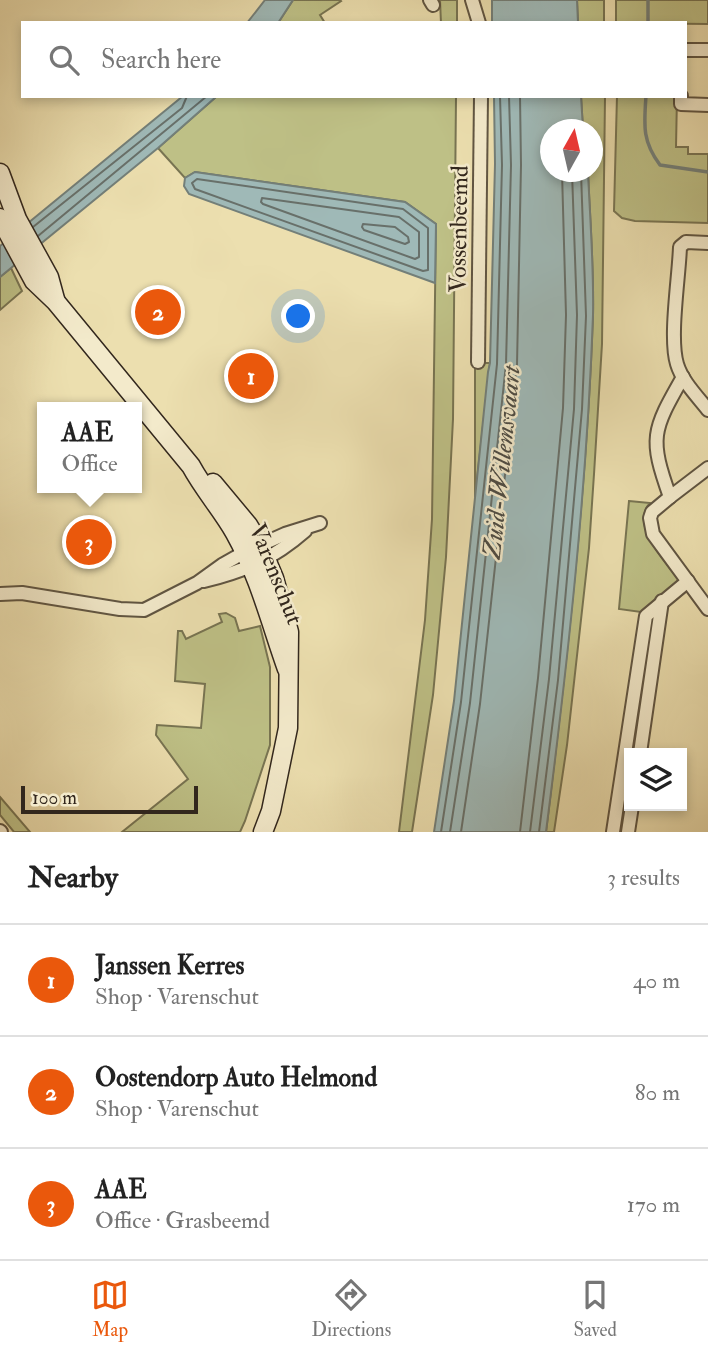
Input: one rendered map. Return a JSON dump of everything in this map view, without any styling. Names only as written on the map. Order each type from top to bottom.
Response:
[{"type":"street","points":[[472,0],[478,21]]},
{"type":"street","points":[[687,50],[708,50]]},
{"type":"street","name":"Vossenbeemd","points":[[478,362],[481,98]]},
{"type":"street","points":[[681,98],[681,104],[708,105]]},
{"type":"street","name":"Varenschut","points":[[0,173],[9,224],[28,257],[34,281],[56,302],[138,402]]},
{"type":"street","points":[[708,243],[686,242],[680,247],[674,340],[676,362],[683,377],[708,410]]},
{"type":"street","points":[[670,497],[658,463],[655,443],[661,414],[683,377]]},
{"type":"street","name":"Varenschut","points":[[142,406],[191,466],[234,532],[256,556],[287,669],[288,728],[271,811],[263,832]]},
{"type":"street","points":[[708,468],[652,512],[650,518],[653,534],[708,609]]},
{"type":"street","name":"Varenschut","points":[[256,556],[314,526]]},
{"type":"street","points":[[0,594],[22,593],[120,609],[144,610],[197,583],[222,565],[256,556]]},
{"type":"street","points":[[613,832],[646,616],[688,581]]},
{"type":"street","points":[[641,748],[662,601]]},
{"type":"street","points":[[628,832],[631,811]]},
{"type":"green space","points":[[293,0],[341,1],[320,15],[324,21],[279,21]]},
{"type":"green space","points":[[440,0],[457,0],[457,21],[441,21]]},
{"type":"green space","points":[[577,0],[604,0],[604,21],[578,21]]},
{"type":"green space","points":[[616,0],[708,0],[708,24],[687,24],[687,21],[616,21]]},
{"type":"green space","points":[[215,98],[456,98],[453,419],[446,557],[433,695],[412,832],[399,832],[425,620],[432,519],[436,224],[405,202],[195,172],[185,178],[158,148]]},
{"type":"green space","points":[[581,98],[605,98],[602,344],[589,548],[567,745],[554,832],[546,832],[575,574],[586,444],[593,297],[588,182],[603,182],[603,119],[582,119]]},
{"type":"green space","points":[[617,98],[677,98],[676,147],[688,147],[688,154],[708,154],[708,223],[635,221],[622,218],[614,211]]},
{"type":"green space","points":[[11,268],[22,291],[0,310],[0,277]]},
{"type":"green space","points":[[475,363],[490,363],[475,497]]},
{"type":"green space","points":[[629,501],[650,503],[644,522],[647,533],[652,544],[680,581],[641,612],[619,609]]},
{"type":"green space","points":[[226,613],[235,618],[239,631],[260,626],[270,667],[270,745],[240,832],[122,832],[188,779],[156,735],[157,725],[201,728],[205,684],[175,681],[178,631],[182,631],[186,639],[222,622],[219,614]]},
{"type":"green space","points":[[0,797],[30,832],[14,832],[0,815]]},
{"type":"water","points":[[265,0],[293,0],[279,21],[249,21]]},
{"type":"water","points":[[492,0],[577,0],[578,21],[492,21]]},
{"type":"water","points":[[181,98],[215,98],[0,277],[0,246]]},
{"type":"water","name":"Zuid-Willemsvaart","points":[[494,98],[581,98],[582,119],[540,119],[540,182],[588,182],[593,315],[581,509],[546,832],[434,832],[454,701],[490,363]]},
{"type":"water","points":[[195,172],[405,202],[436,224],[435,283],[189,194],[184,186],[185,178]]},
{"type":"waterway","points":[[648,0],[648,21]]},
{"type":"waterway","points":[[646,98],[647,140],[660,165],[708,172]]},
{"type":"place","name":"Oostendorp Auto Helmond","points":[[158,312]]},
{"type":"place","name":"Janssen Kerres","points":[[251,376]]},
{"type":"place","name":"AAE","points":[[89,542]]}]
